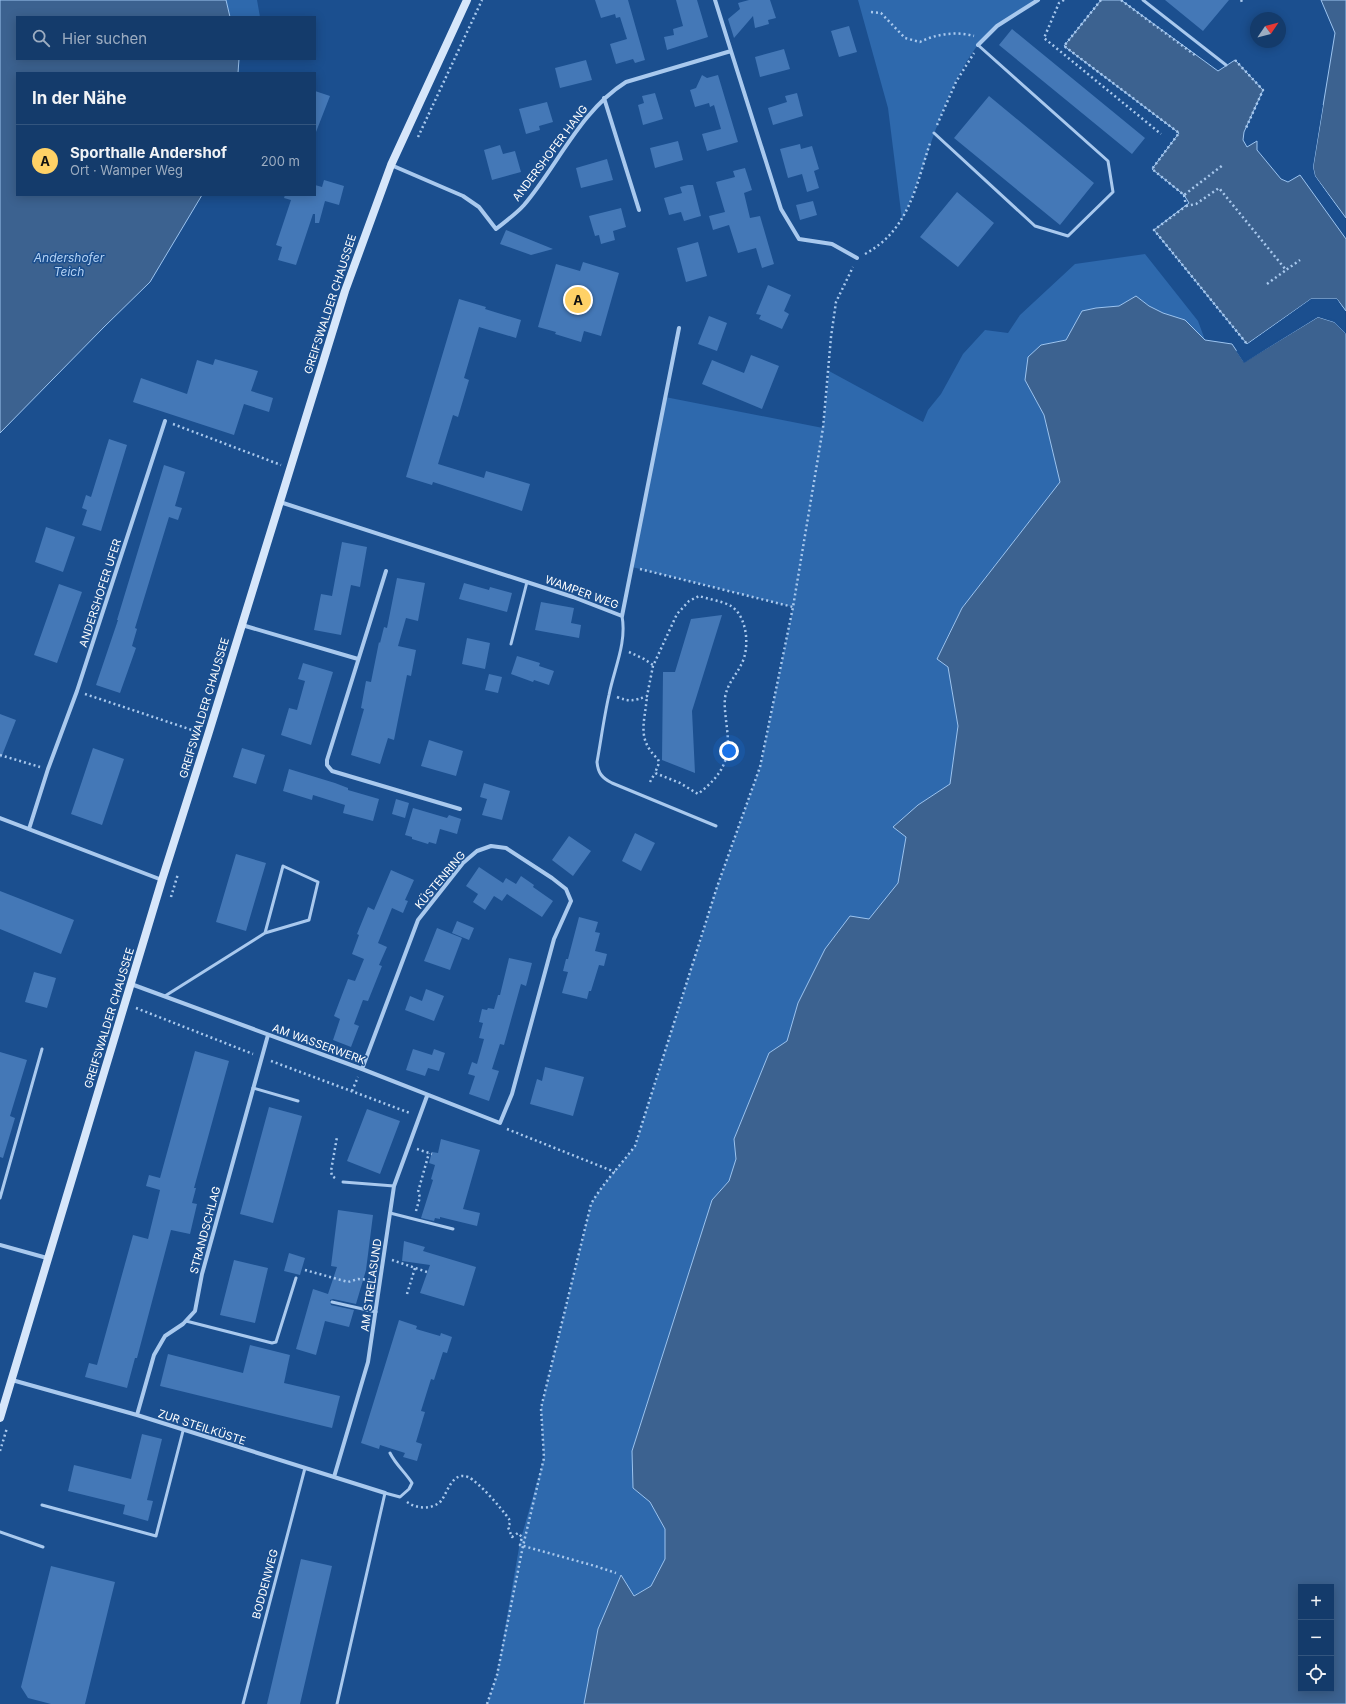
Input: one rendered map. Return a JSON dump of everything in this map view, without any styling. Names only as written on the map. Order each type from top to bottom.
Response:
[{"type":"main road","name":"GREIFSWALDER CHAUSSEE","points":[[0,1418],[162,880],[208,736],[289,468],[345,291],[391,165],[467,0]]},
{"type":"street","points":[[715,0],[781,210],[799,239],[832,244],[857,258]]},
{"type":"street","points":[[978,45],[997,26],[1038,0]]},
{"type":"street","name":"ANDERSHOFER HANG","points":[[391,165],[463,196],[479,207],[496,228],[523,206],[538,188],[592,110],[604,98],[626,82],[731,50]]},
{"type":"street","name":"ANDERSHOFER HANG","points":[[604,98],[639,210]]},
{"type":"street","name":"WAMPER WEG","points":[[279,502],[527,582],[622,616],[679,328]]},
{"type":"street","name":"ANDERSHOFER UFER","points":[[29,829],[48,769],[77,691],[165,421]]},
{"type":"street","points":[[386,571],[327,760],[327,765],[332,771],[460,809]]},
{"type":"street","points":[[242,625],[358,659]]},
{"type":"street","points":[[0,818],[162,880]]},
{"type":"street","name":"KÜSTENRING","points":[[362,1069],[418,920],[464,863],[478,851],[491,846],[506,848],[566,889],[571,901],[554,939],[512,1094],[500,1123]]},
{"type":"street","name":"AM WASSERWERK","points":[[131,984],[362,1069],[427,1096],[500,1123]]},
{"type":"street","name":"STRANDSCHLAG","points":[[137,1415],[154,1354],[165,1336],[186,1321],[195,1311],[202,1274],[268,1035]]},
{"type":"street","name":"AM STRELASUND","points":[[334,1477],[368,1362],[394,1186],[427,1096]]},
{"type":"street","points":[[0,1245],[47,1258]]},
{"type":"street","name":"ZUR STEILKÜSTE","points":[[12,1380],[137,1415],[183,1431],[385,1493]]},
{"type":"lane","points":[[1143,0],[1226,65]]},
{"type":"lane","points":[[934,133],[1035,226],[1068,236],[1113,192],[1108,161],[978,45]]},
{"type":"lane","points":[[511,644],[527,582]]},
{"type":"lane","points":[[622,616],[624,626],[621,649],[609,694],[597,762],[598,771],[604,778],[716,826]]},
{"type":"lane","points":[[165,996],[265,934],[310,920],[318,882],[283,866],[265,934]]},
{"type":"lane","points":[[0,1198],[42,1049]]},
{"type":"lane","points":[[254,1088],[298,1101]]},
{"type":"lane","points":[[343,1182],[394,1186]]},
{"type":"lane","points":[[390,1213],[453,1229]]},
{"type":"lane","points":[[186,1321],[272,1343],[276,1342],[296,1278]]},
{"type":"lane","points":[[332,1302],[376,1312]]},
{"type":"lane","points":[[42,1505],[156,1536],[183,1431]]},
{"type":"lane","points":[[337,1704],[385,1493],[400,1497],[409,1489],[412,1483],[406,1474],[395,1464],[390,1453]]},
{"type":"lane","name":"BODDENWEG","points":[[243,1704],[305,1468]]},
{"type":"lane","points":[[0,1532],[43,1547]]},
{"type":"path","points":[[416,142],[482,0]]},
{"type":"path","points":[[1064,0],[1059,3],[1044,38],[1161,134]]},
{"type":"path","points":[[1100,0],[1064,46],[1179,133],[1152,169],[1184,196],[1186,206]]},
{"type":"path","points":[[1121,0],[1200,58]]},
{"type":"path","points":[[871,12],[881,13],[905,38],[920,42],[930,37],[949,33],[972,35],[983,40]]},
{"type":"path","points":[[487,1704],[497,1675],[522,1546],[544,1458],[541,1408],[591,1204],[600,1188],[615,1172],[635,1146],[718,887],[760,767],[793,607],[823,428],[831,337],[836,302],[857,258],[881,243],[893,233],[902,220],[917,183],[934,133],[956,82],[978,45]]},
{"type":"path","points":[[1235,60],[1263,90],[1246,128]]},
{"type":"path","points":[[1184,196],[1223,165]]},
{"type":"path","points":[[1247,344],[1154,230],[1186,206],[1196,204],[1219,188],[1286,270]]},
{"type":"path","points":[[1267,284],[1300,260]]},
{"type":"path","points":[[165,421],[289,468]]},
{"type":"path","points":[[632,568],[793,607]]},
{"type":"path","points":[[650,782],[655,773],[658,759],[647,748],[644,742],[643,727],[647,696],[654,665],[677,614],[689,602],[699,596],[730,606],[738,613],[745,634],[746,649],[742,664],[727,688],[725,713],[728,745],[726,759],[722,769],[711,784],[698,794],[680,783],[655,773]]},
{"type":"path","points":[[621,649],[654,665]]},
{"type":"path","points":[[77,691],[208,736]]},
{"type":"path","points":[[609,694],[627,701],[636,700],[647,696]]},
{"type":"path","points":[[0,755],[48,769]]},
{"type":"path","points":[[170,899],[180,869]]},
{"type":"path","points":[[134,1016],[143,989]]},
{"type":"path","points":[[136,1008],[262,1058],[420,1117]]},
{"type":"path","points":[[352,1091],[362,1069]]},
{"type":"path","points":[[500,1123],[508,1130],[615,1172]]},
{"type":"path","points":[[337,1137],[331,1171],[332,1176],[343,1182]]},
{"type":"path","points":[[409,1146],[431,1154],[418,1192],[420,1197],[414,1219]]},
{"type":"path","points":[[383,1258],[427,1272]]},
{"type":"path","points":[[407,1294],[415,1268]]},
{"type":"path","points":[[305,1270],[348,1282],[358,1279],[380,1281]]},
{"type":"path","points":[[0,1451],[8,1424]]},
{"type":"path","points":[[400,1497],[410,1505],[423,1508],[430,1507],[440,1501],[452,1482],[458,1477],[467,1477],[475,1482],[503,1511],[509,1519],[510,1523],[508,1527],[512,1537],[520,1533],[522,1538],[519,1543],[522,1546],[596,1566],[616,1573]]},
{"type":"shaded area","points":[[226,0],[257,0],[260,16],[230,16]]},
{"type":"shaded area","points":[[858,0],[1038,0],[1006,21],[983,39],[957,78],[942,113],[902,220],[888,108]]},
{"type":"shaded area","points":[[1145,254],[1198,321],[1205,340],[1185,320],[1163,313],[1149,306],[1136,296],[1119,306],[1082,311],[1066,340],[1041,345],[1025,380],[1044,415],[1060,482],[962,608],[937,658],[948,667],[958,726],[950,784],[918,805],[893,827],[906,837],[898,883],[798,1003],[787,1041],[769,1053],[734,1139],[736,1159],[729,1181],[712,1200],[632,1451],[633,1488],[650,1502],[665,1529],[665,1559],[651,1586],[633,1596],[621,1575],[598,1629],[584,1704],[487,1704],[497,1675],[520,1542],[544,1458],[541,1408],[591,1204],[606,1181],[635,1146],[717,887],[760,767],[793,607],[632,567],[665,397],[823,428],[829,371],[923,422],[928,410],[941,394],[963,354],[985,330],[1008,333],[1020,315],[1075,264]]},
{"type":"water","name":"Andershofer Teich","points":[[0,0],[226,0],[230,16],[16,16],[16,60],[239,60],[238,72],[16,72],[16,196],[201,196],[150,282],[0,433]]},
{"type":"water","points":[[1101,0],[1121,0],[1218,71],[1235,60],[1263,90],[1244,132],[1243,140],[1247,147],[1257,141],[1257,150],[1281,179],[1288,182],[1300,175],[1346,239],[1346,311],[1337,299],[1311,299],[1247,344],[1154,230],[1189,203],[1184,195],[1152,169],[1179,133],[1064,46]]},
{"type":"water","points":[[1321,0],[1346,0],[1346,218],[1315,176],[1313,167],[1335,33]]},
{"type":"water","points":[[1136,296],[1149,306],[1163,313],[1185,320],[1205,340],[1232,344],[1244,362],[1318,317],[1334,322],[1346,334],[1346,1704],[584,1704],[598,1629],[621,1575],[634,1596],[651,1586],[665,1559],[665,1529],[650,1502],[633,1488],[632,1451],[712,1200],[729,1181],[736,1159],[734,1139],[769,1053],[787,1041],[798,1003],[825,949],[850,916],[869,919],[898,883],[906,837],[893,827],[918,805],[950,784],[958,726],[948,667],[937,659],[962,608],[1060,482],[1044,415],[1025,380],[1028,357],[1041,345],[1066,340],[1082,311],[1119,306]]},
{"type":"pier","points":[[1321,105],[1323,105],[1313,167],[1315,176],[1346,220],[1313,177],[1311,167]]},
{"type":"pier","points":[[1311,299],[1337,299],[1346,313],[1336,301],[1312,301],[1248,346],[1245,346]]},
{"type":"pier","points":[[1317,315],[1335,320],[1346,331],[1346,334],[1334,322],[1318,317],[1244,363],[1236,351],[1238,350],[1245,360]]},
{"type":"building","points":[[595,0],[628,0],[645,60],[635,63],[633,59],[616,64],[610,44],[627,39],[620,17],[616,18],[615,14],[601,18]]},
{"type":"building","points":[[676,0],[697,0],[708,37],[667,50],[664,37],[674,35],[673,29],[683,26]]},
{"type":"building","points":[[749,0],[770,0],[776,18],[768,20],[769,24],[755,28],[753,16],[734,38],[728,19],[740,9],[738,3]]},
{"type":"building","points":[[1165,0],[1229,0],[1203,31]]},
{"type":"building","points":[[849,26],[857,52],[839,57],[831,31]]},
{"type":"building","points":[[1012,29],[1145,138],[1132,154],[999,45]]},
{"type":"building","points":[[784,49],[790,69],[760,77],[755,57]]},
{"type":"building","points":[[586,60],[592,80],[560,88],[555,68]]},
{"type":"building","points":[[702,75],[707,78],[718,75],[738,142],[707,151],[702,134],[721,129],[714,105],[710,107],[709,103],[695,107],[690,90],[696,88]]},
{"type":"building","points":[[316,91],[330,96],[316,132]]},
{"type":"building","points":[[655,93],[663,119],[643,125],[638,105],[644,103],[642,96]]},
{"type":"building","points":[[797,93],[803,116],[773,125],[768,108],[787,102],[785,96]]},
{"type":"building","points":[[989,96],[1094,183],[1060,225],[954,138]]},
{"type":"building","points":[[547,102],[553,122],[539,126],[540,130],[526,134],[519,109]]},
{"type":"building","points":[[678,141],[683,160],[655,168],[650,148]]},
{"type":"building","points":[[800,144],[801,149],[812,146],[819,169],[814,171],[819,188],[807,192],[802,174],[788,178],[780,149]]},
{"type":"building","points":[[500,145],[503,154],[515,151],[521,172],[492,180],[484,150]]},
{"type":"building","points":[[607,159],[613,180],[581,188],[576,168]]},
{"type":"building","points":[[745,168],[752,190],[744,193],[750,218],[760,216],[774,264],[762,268],[756,248],[738,253],[729,225],[713,230],[709,216],[725,212],[716,182],[735,177],[733,171]]},
{"type":"building","points":[[324,180],[344,186],[339,205],[325,201],[319,223],[315,223],[315,214],[313,214],[296,265],[278,260],[282,247],[276,245],[291,200],[284,198],[285,196],[316,196],[316,185],[322,187]]},
{"type":"building","points":[[693,185],[701,216],[684,221],[681,212],[669,215],[664,198],[682,193],[680,187]]},
{"type":"building","points":[[957,192],[994,223],[958,267],[920,237]]},
{"type":"building","points":[[813,201],[817,215],[800,220],[796,205]]},
{"type":"building","points":[[621,208],[626,227],[613,231],[615,240],[601,244],[599,235],[595,236],[589,216]]},
{"type":"building","points":[[506,230],[553,249],[531,255],[500,244]]},
{"type":"building","points":[[698,242],[707,276],[686,282],[677,248]]},
{"type":"building","points":[[583,262],[619,273],[601,336],[584,331],[581,342],[555,334],[556,332],[538,327],[556,264],[580,271]]},
{"type":"building","points":[[768,285],[791,295],[784,311],[789,314],[782,329],[759,319],[761,315],[756,314]]},
{"type":"building","points":[[459,299],[521,320],[516,338],[479,327],[464,378],[469,380],[458,417],[453,415],[438,464],[484,478],[486,471],[530,484],[522,511],[433,482],[432,485],[406,477]]},
{"type":"building","points":[[709,316],[727,323],[717,351],[698,344]]},
{"type":"building","points":[[751,355],[779,366],[762,409],[702,384],[712,360],[744,373]]},
{"type":"building","points":[[215,359],[258,371],[251,391],[273,398],[269,412],[244,404],[234,435],[133,402],[141,378],[187,394],[197,360],[213,365]]},
{"type":"building","points":[[109,439],[127,445],[101,531],[82,525],[87,510],[82,508],[86,495],[91,497]]},
{"type":"building","points":[[164,465],[185,472],[175,506],[182,508],[178,520],[169,517],[135,628],[137,629],[132,646],[136,648],[120,693],[96,685],[118,620]]},
{"type":"building","points":[[46,527],[75,537],[63,572],[35,562]]},
{"type":"building","points":[[342,542],[367,547],[360,587],[351,585],[341,635],[314,630],[321,594],[332,596]]},
{"type":"building","points":[[397,578],[425,583],[418,621],[406,618],[398,646],[416,650],[411,676],[407,675],[394,740],[388,738],[380,764],[351,755],[364,709],[361,708],[366,681],[371,682],[379,642],[380,643],[384,627],[387,628]]},
{"type":"building","points":[[464,583],[489,590],[490,587],[512,593],[507,612],[459,599]]},
{"type":"building","points":[[59,584],[82,592],[57,663],[34,655]]},
{"type":"building","points":[[541,602],[574,608],[571,623],[581,625],[579,638],[535,630]]},
{"type":"building","points":[[722,615],[692,711],[695,773],[662,760],[663,672],[675,672],[691,619]]},
{"type":"building","points":[[467,638],[490,643],[485,669],[462,664]]},
{"type":"building","points":[[517,656],[540,663],[539,666],[554,671],[549,685],[534,680],[533,682],[511,674]]},
{"type":"building","points":[[303,663],[333,672],[311,745],[281,735],[289,708],[297,710],[305,681],[298,679]]},
{"type":"building","points":[[489,674],[502,677],[498,693],[485,690]]},
{"type":"building","points":[[0,714],[16,720],[1,758],[0,757]]},
{"type":"building","points":[[429,740],[463,751],[456,776],[421,766]]},
{"type":"building","points":[[93,748],[124,759],[102,825],[71,814]]},
{"type":"building","points":[[242,748],[265,755],[256,784],[233,777]]},
{"type":"building","points":[[289,769],[335,783],[348,788],[348,790],[379,799],[373,821],[343,813],[345,805],[313,795],[312,800],[283,791]]},
{"type":"building","points":[[484,783],[510,791],[502,820],[482,815],[487,799],[480,797]]},
{"type":"building","points":[[396,799],[409,803],[405,818],[392,814]]},
{"type":"building","points":[[413,808],[447,818],[449,815],[461,819],[457,834],[440,829],[436,844],[429,842],[428,844],[405,835]]},
{"type":"building","points":[[635,833],[655,843],[641,871],[622,861]]},
{"type":"building","points":[[569,836],[591,851],[573,876],[552,860]]},
{"type":"building","points":[[236,854],[266,863],[246,931],[216,922]]},
{"type":"building","points":[[479,867],[503,883],[506,878],[516,884],[521,876],[534,885],[533,887],[553,901],[542,917],[507,894],[502,901],[494,896],[485,910],[473,902],[478,894],[466,886]]},
{"type":"building","points":[[391,870],[414,880],[405,900],[408,901],[403,913],[392,908],[378,943],[387,947],[379,965],[382,966],[368,1001],[363,1000],[354,1024],[359,1026],[351,1047],[333,1040],[340,1019],[334,1016],[348,979],[355,981],[364,959],[352,954],[359,935],[357,934],[368,907],[374,910]]},
{"type":"building","points":[[0,891],[74,920],[61,954],[0,929]]},
{"type":"building","points":[[579,917],[598,922],[595,932],[600,933],[595,951],[607,954],[604,966],[599,965],[587,999],[562,993],[568,972],[563,971],[566,959],[568,959]]},
{"type":"building","points":[[457,921],[474,928],[469,940],[452,933]]},
{"type":"building","points":[[437,928],[462,938],[450,970],[424,961]]},
{"type":"building","points":[[509,958],[532,963],[526,986],[521,984],[504,1045],[500,1044],[492,1069],[499,1071],[489,1101],[469,1094],[475,1076],[468,1074],[472,1062],[477,1064],[484,1039],[479,1038],[483,1023],[479,1022],[482,1009],[494,1009],[498,995],[500,995]]},
{"type":"building","points":[[34,972],[56,978],[47,1008],[25,1002]]},
{"type":"building","points":[[426,989],[444,996],[434,1021],[405,1010],[410,996],[422,1001]]},
{"type":"building","points":[[413,1049],[432,1055],[434,1049],[445,1053],[439,1071],[428,1068],[425,1076],[406,1070]]},
{"type":"building","points":[[195,1051],[229,1061],[194,1188],[196,1188],[192,1203],[197,1204],[190,1234],[171,1230],[137,1358],[135,1358],[127,1388],[85,1377],[89,1363],[97,1365],[133,1235],[148,1239],[160,1190],[146,1186],[149,1175],[160,1178]]},
{"type":"building","points":[[0,1052],[27,1060],[10,1116],[15,1118],[3,1158],[0,1157]]},
{"type":"building","points":[[545,1067],[584,1077],[573,1116],[530,1104],[537,1079],[542,1081]]},
{"type":"building","points":[[269,1107],[302,1116],[273,1223],[240,1214]]},
{"type":"building","points":[[367,1109],[400,1121],[380,1174],[347,1161]]},
{"type":"building","points":[[441,1139],[480,1150],[463,1209],[480,1213],[477,1226],[440,1217],[440,1219],[435,1218],[434,1221],[421,1218],[433,1180],[431,1179],[435,1165],[429,1163],[432,1152],[438,1153]]},
{"type":"building","points":[[338,1210],[373,1215],[366,1270],[356,1304],[333,1299],[330,1300],[331,1305],[354,1310],[349,1327],[325,1321],[316,1355],[296,1349],[313,1289],[328,1294],[337,1267],[331,1266]]},
{"type":"building","points":[[404,1241],[425,1247],[423,1251],[476,1267],[464,1306],[420,1293],[430,1265],[402,1261]]},
{"type":"building","points":[[289,1253],[305,1258],[300,1275],[284,1271]]},
{"type":"building","points":[[234,1260],[268,1268],[255,1323],[220,1315]]},
{"type":"building","points":[[399,1320],[417,1326],[416,1329],[440,1336],[441,1333],[452,1337],[447,1353],[443,1352],[434,1380],[431,1379],[421,1411],[425,1412],[416,1442],[422,1444],[417,1461],[403,1457],[405,1453],[380,1445],[379,1449],[361,1443]]},
{"type":"building","points":[[250,1345],[290,1355],[284,1383],[340,1396],[332,1428],[160,1386],[168,1354],[243,1373]]},
{"type":"building","points":[[142,1434],[162,1439],[147,1500],[153,1501],[148,1521],[123,1514],[125,1505],[68,1491],[74,1465],[131,1479]]},
{"type":"building","points":[[301,1559],[332,1566],[300,1704],[267,1704]]},
{"type":"building","points":[[51,1566],[115,1582],[85,1704],[51,1704],[28,1698],[21,1687]]},
{"type":"place","name":"Sporthalle Andershof","points":[[578,300]]}]
